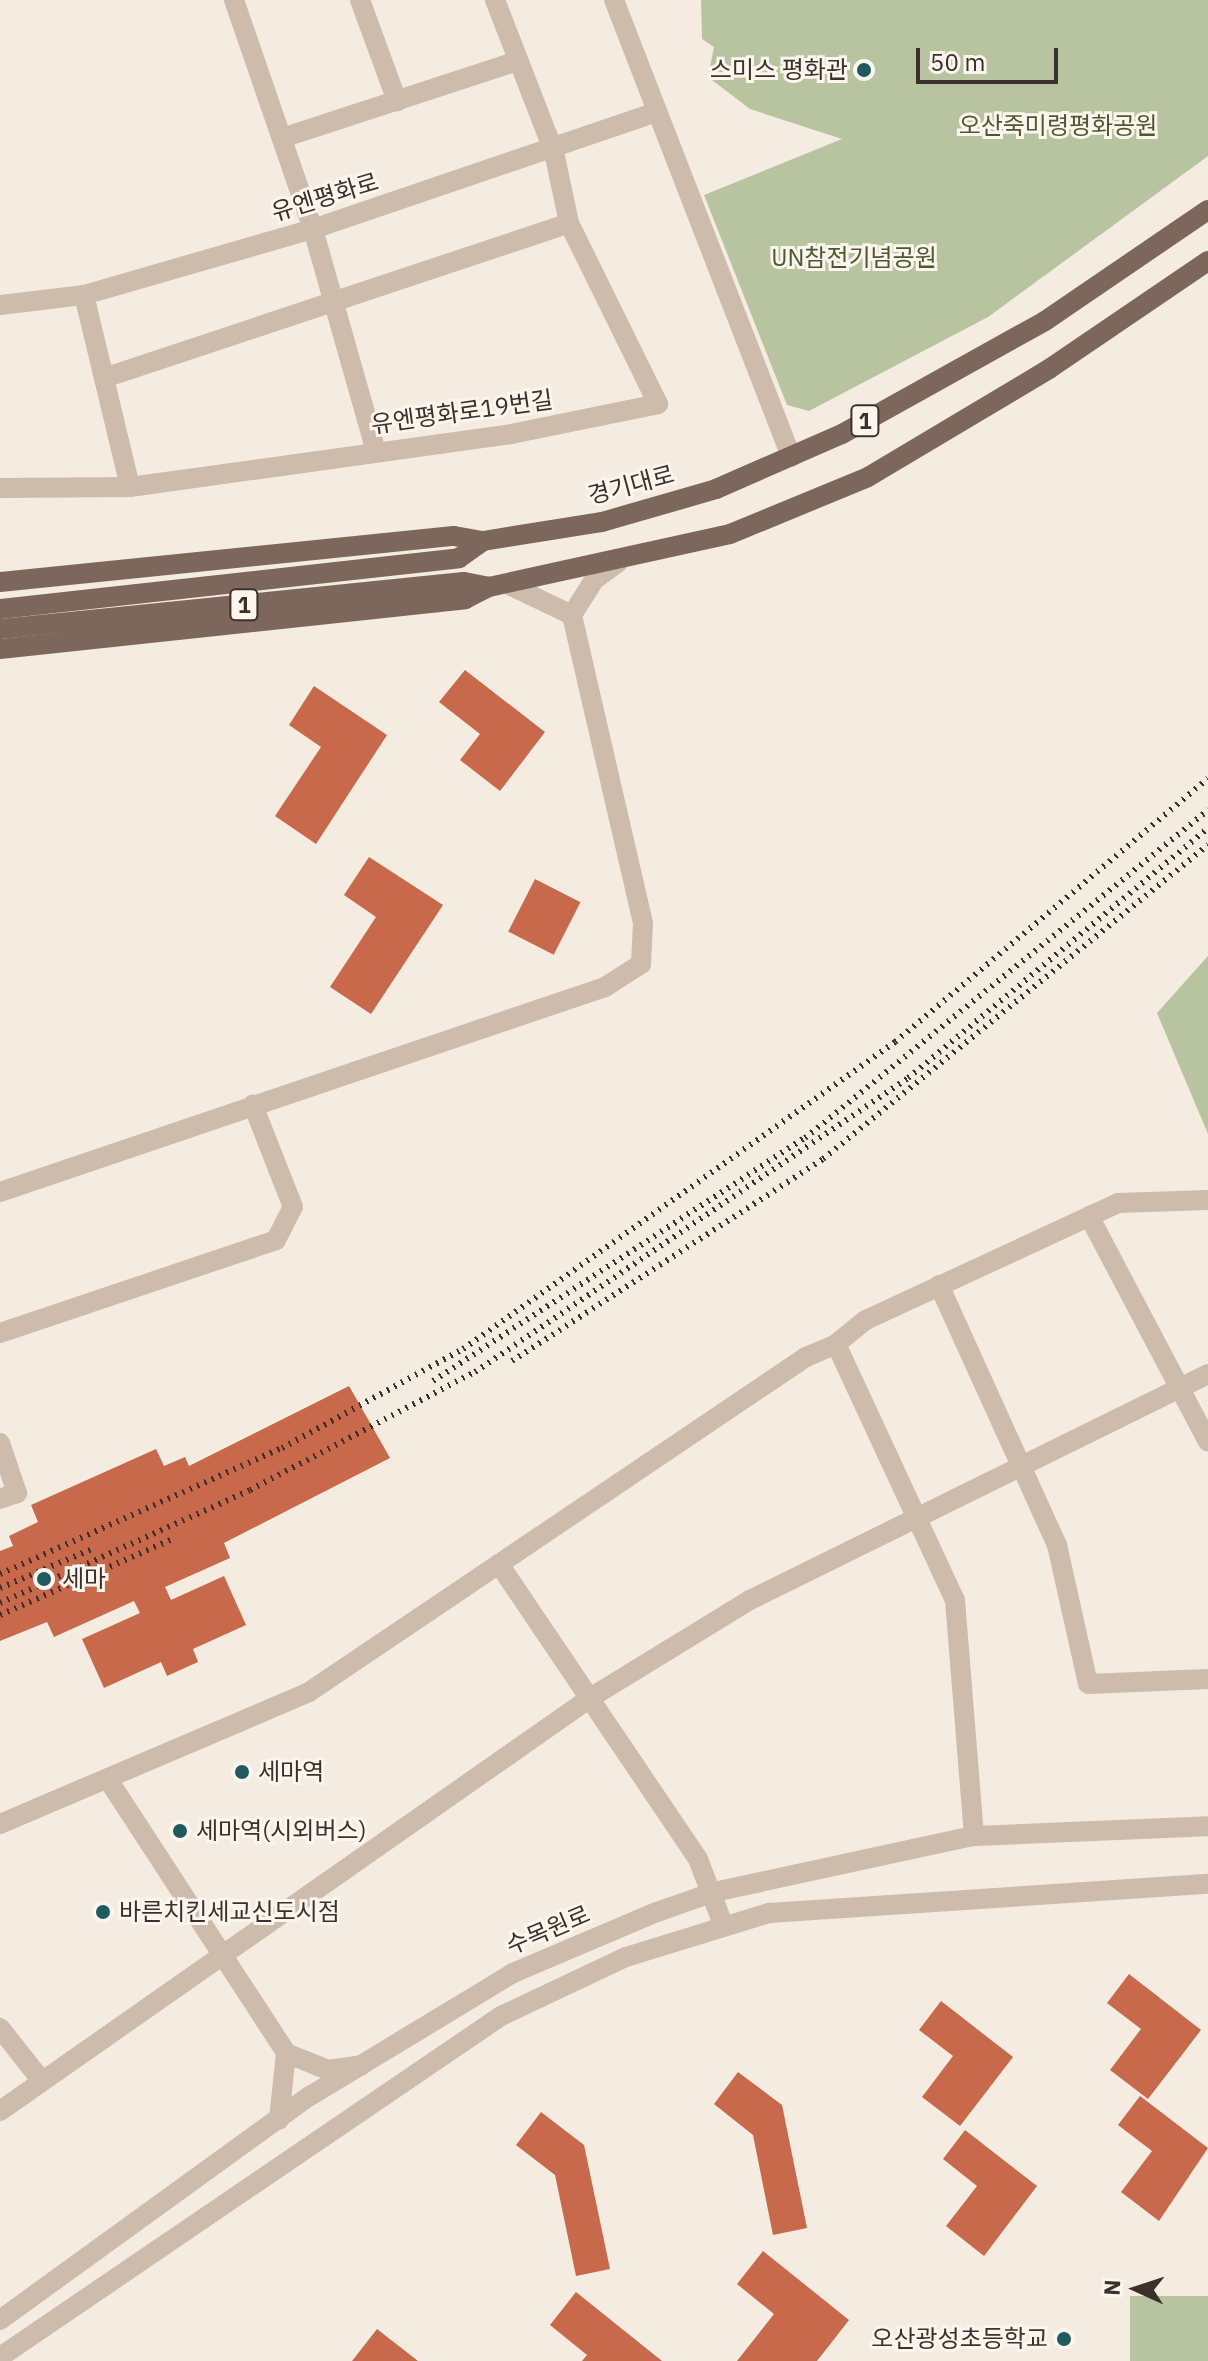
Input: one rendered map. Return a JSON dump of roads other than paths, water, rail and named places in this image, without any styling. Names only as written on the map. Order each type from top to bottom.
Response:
[{"type":"main road","name":"경기대로","points":[[0,609],[459,558],[483,541],[602,522],[791,457],[1045,321],[1208,210]]},
{"type":"main road","name":"1","points":[[0,629],[464,582],[498,585],[617,563],[730,534],[868,477],[1049,369],[1208,261]]},
{"type":"main road","points":[[0,582],[454,536],[483,541]]},
{"type":"main road","points":[[0,649],[465,599],[498,585]]},
{"type":"street","points":[[234,0],[313,229],[328,300],[376,451]]},
{"type":"street","points":[[360,0],[397,101]]},
{"type":"street","name":"유엔평화로19번길","points":[[0,488],[130,487],[376,451],[658,404],[569,223],[554,152],[495,0]]},
{"type":"street","points":[[614,0],[791,457]]},
{"type":"street","points":[[282,138],[518,61]]},
{"type":"street","name":"유엔평화로","points":[[0,305],[84,295],[313,229],[554,152],[657,112]]},
{"type":"street","points":[[104,378],[328,300],[569,223]]},
{"type":"street","points":[[84,295],[130,487]]},
{"type":"street","points":[[0,1192],[605,987],[641,964],[643,923],[572,615],[594,580],[617,563]]},
{"type":"street","points":[[498,585],[572,615]]},
{"type":"street","points":[[0,1333],[276,1240],[293,1207],[253,1105]]},
{"type":"street","points":[[0,1824],[109,1781],[350,1670],[499,1564],[806,1357],[836,1344],[866,1320],[1118,1203],[1208,1200]]},
{"type":"street","points":[[1089,1216],[1208,1442]]},
{"type":"street","points":[[939,1285],[1057,1545],[1088,1684],[1208,1679]]},
{"type":"street","points":[[836,1344],[955,1600],[974,1836]]},
{"type":"street","points":[[0,2111],[224,1948],[590,1698],[750,1600],[915,1516],[1023,1468],[1208,1374]]},
{"type":"street","points":[[0,1443],[17,1493],[0,1499]]},
{"type":"street","points":[[499,1564],[590,1698],[714,1892],[723,1924]]},
{"type":"street","points":[[109,1781],[224,1948],[286,2053],[279,2120]]},
{"type":"street","name":"수목원로","points":[[0,2320],[279,2120],[362,2065],[513,1973],[714,1892],[974,1836],[1208,1826]]},
{"type":"street","points":[[7,2353],[501,2016],[626,1957],[723,1924],[769,1913],[1208,1884]]},
{"type":"street","points":[[0,2028],[41,2080]]},
{"type":"street","points":[[286,2053],[328,2070],[362,2065]]},
{"type":"railway","points":[[0,1574],[282,1448],[463,1349],[895,1042],[1208,778]]},
{"type":"railway","points":[[433,1381],[805,1138],[1208,810]]},
{"type":"railway","points":[[0,1603],[250,1490],[475,1372],[908,1078],[1208,828]]},
{"type":"railway","points":[[512,1361],[823,1159],[1208,845]]},
{"type":"railway","points":[[0,1615],[172,1539]]},
{"type":"railway","points":[[0,1588],[92,1549]]},
{"type":"place","name":"스미스 평화관","points":[[864,70]]},
{"type":"place","name":"세마","points":[[44,1579]]},
{"type":"place","name":"세마역","points":[[242,1772]]},
{"type":"place","name":"세마역(시외버스)","points":[[180,1831]]},
{"type":"place","name":"바른치킨세교신도시점","points":[[103,1912]]},
{"type":"place","name":"오산광성초등학교","points":[[1064,2339]]},
{"type":"park label","name":"오산죽미령평화공원","points":[[1058,126]]},
{"type":"park label","name":"UN참전기념공원","points":[[854,258]]}]
